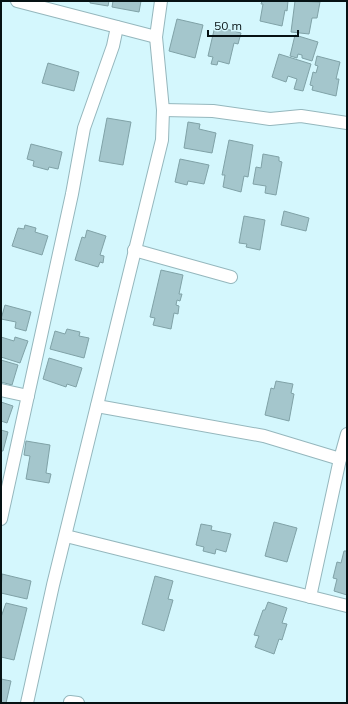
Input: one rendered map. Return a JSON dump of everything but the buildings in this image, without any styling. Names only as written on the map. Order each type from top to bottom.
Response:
[{"type":"street","points":[[17,1],[156,37]]},
{"type":"street","points":[[27,703],[53,586],[162,140],[164,110],[156,37],[161,1]]},
{"type":"street","points":[[1,519],[72,194],[84,128],[113,46],[117,27]]},
{"type":"street","points":[[164,110],[213,110],[270,119],[300,116],[347,123]]},
{"type":"street","points":[[134,250],[231,277]]},
{"type":"street","points":[[1,390],[28,396]]},
{"type":"street","points":[[97,406],[264,436],[340,459]]},
{"type":"street","points":[[310,597],[340,459],[347,434]]},
{"type":"street","points":[[66,536],[347,606]]}]
